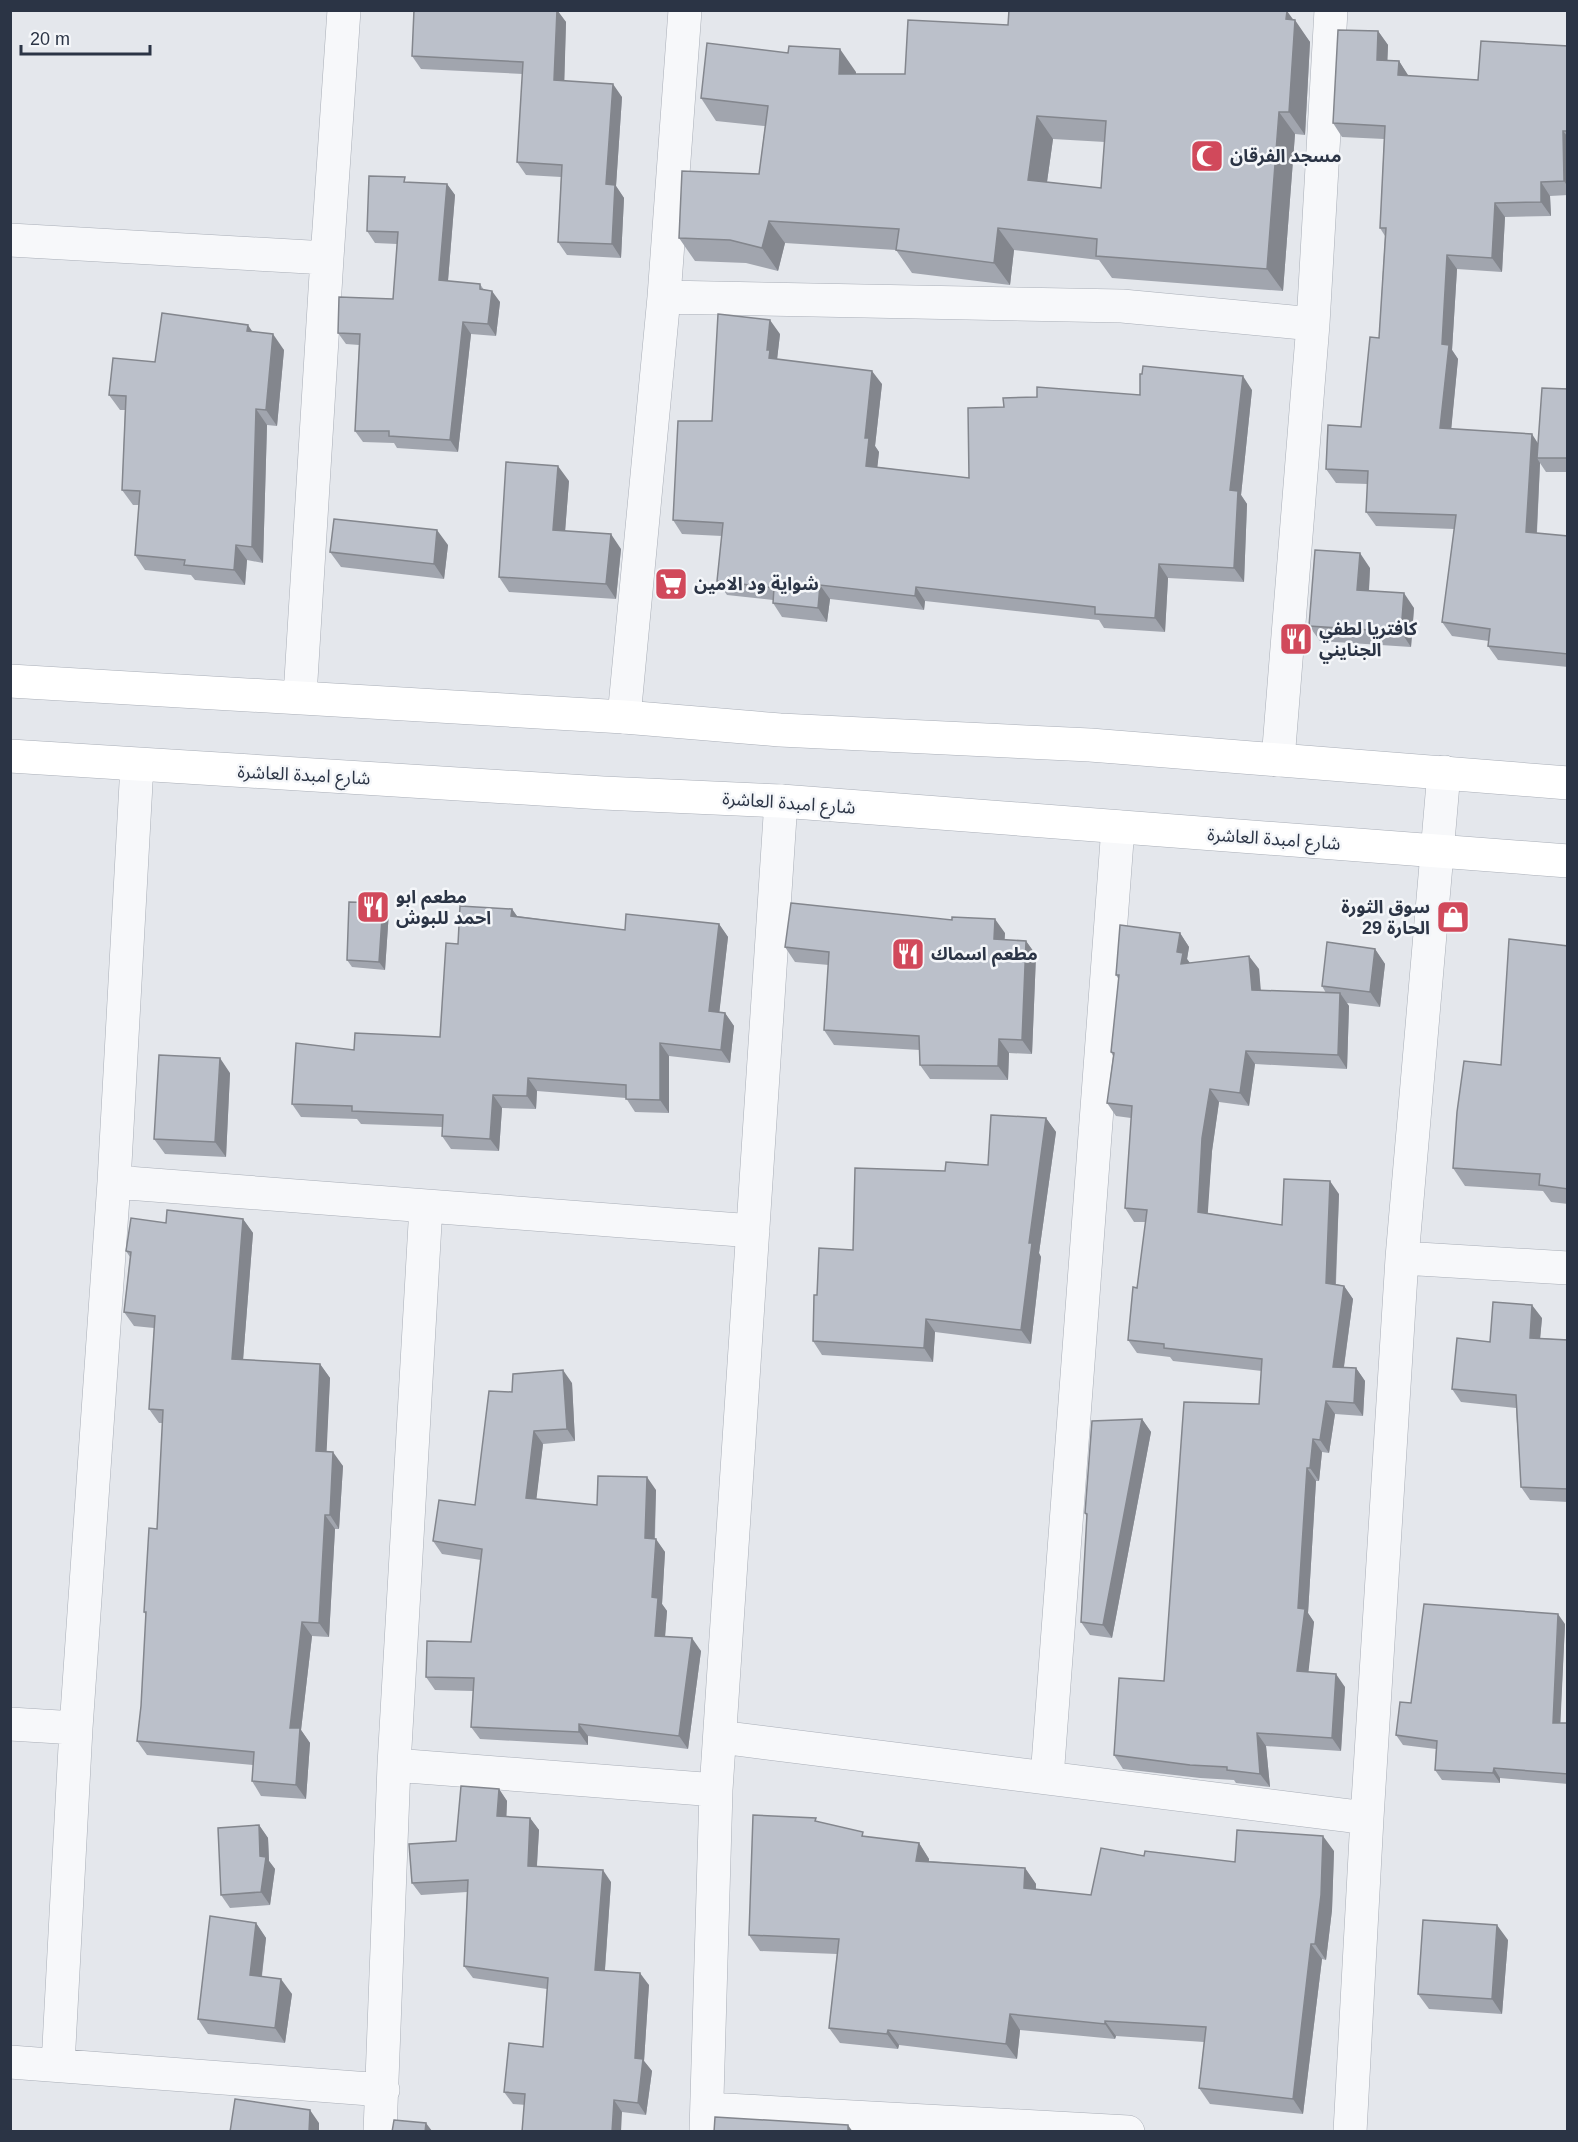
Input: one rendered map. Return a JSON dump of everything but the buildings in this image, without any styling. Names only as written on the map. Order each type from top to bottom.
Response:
[{"type":"main road","points":[[10,681],[300,696],[624,717],[780,730],[1089,745],[1568,783]]},
{"type":"main road","name":"شارع امبدة العاشرة","points":[[10,756],[603,793],[781,801],[1568,861]]},
{"type":"street","points":[[300,696],[345,10]]},
{"type":"street","points":[[624,717],[664,297],[685,10]]},
{"type":"street","points":[[1278,760],[1313,324],[1331,10]]},
{"type":"street","points":[[10,240],[327,258]]},
{"type":"street","points":[[664,297],[1122,306],[1313,324]]},
{"type":"street","points":[[58,2065],[76,1728],[114,1182],[137,765]]},
{"type":"street","points":[[1350,2132],[1402,1258],[1444,772]]},
{"type":"street","points":[[781,801],[716,1790],[707,2120],[1128,2132]]},
{"type":"street","points":[[1047,1778],[1118,827]]},
{"type":"street","points":[[114,1182],[753,1232]]},
{"type":"street","points":[[380,2132],[394,1765],[426,1206]]},
{"type":"street","points":[[1402,1258],[1568,1268]]},
{"type":"street","points":[[10,1724],[76,1728]]},
{"type":"street","points":[[720,1737],[1367,1818]]},
{"type":"street","points":[[394,1765],[716,1790]]},
{"type":"street","points":[[10,2062],[383,2090]]},
{"type":"place","name":"مسجد الفرقان","points":[[1207,156]]},
{"type":"place","name":"شواية ود الامين","points":[[671,584]]},
{"type":"place","name":"كافتريا لطفي الجنايني","points":[[1296,639]]},
{"type":"place","name":"مطعم ابو احمد للبوش","points":[[373,907]]},
{"type":"place","name":"سوق الثورة الحارة 29","points":[[1453,917]]},
{"type":"place","name":"مطعم اسماك","points":[[908,954]]}]
